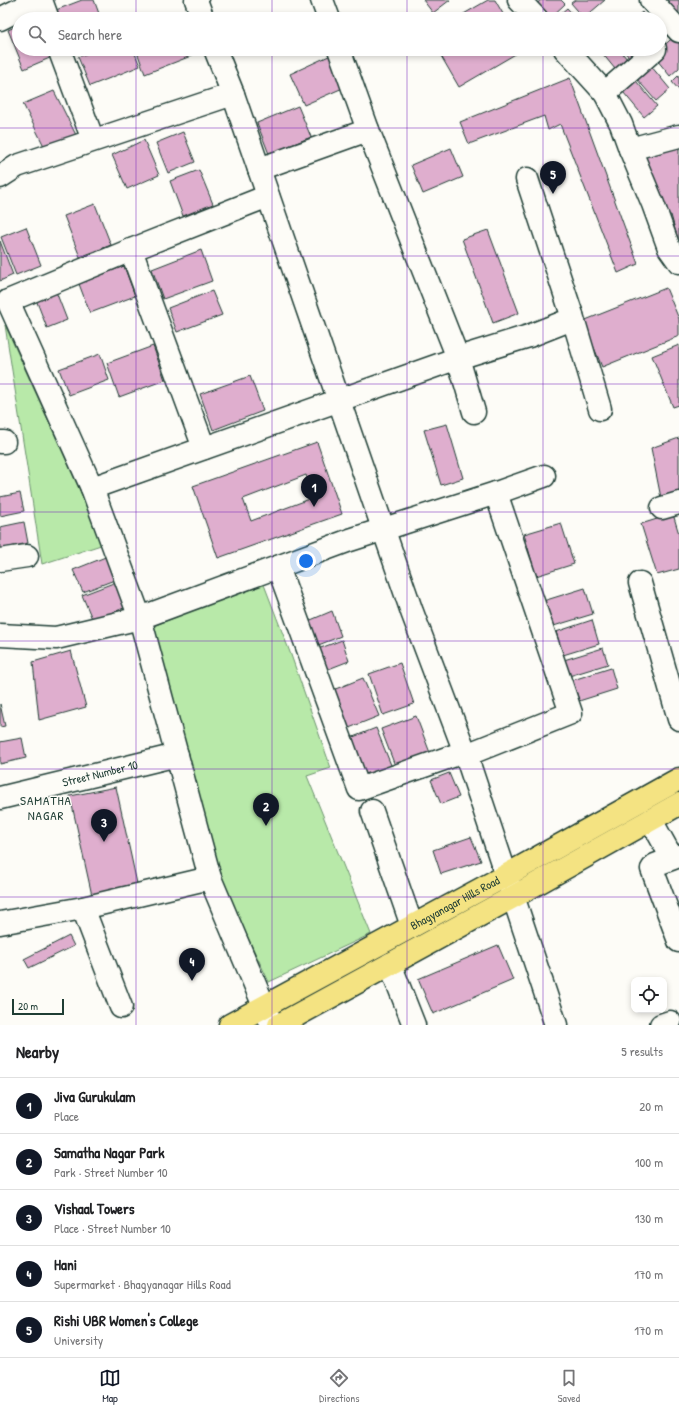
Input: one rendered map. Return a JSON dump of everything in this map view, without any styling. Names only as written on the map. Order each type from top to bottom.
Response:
[{"type":"main road","name":"Bhagyanagar Hills Road","points":[[230,1025],[268,1016],[412,926],[679,779]]},
{"type":"main road","name":"Bhagyanagar Hills Road","points":[[279,1025],[679,804]]},
{"type":"street","points":[[15,12],[40,0],[45,12]]},
{"type":"street","points":[[322,0],[326,12]]},
{"type":"street","points":[[519,0],[530,12]]},
{"type":"street","points":[[651,0],[663,12]]},
{"type":"street","points":[[0,19],[12,13]]},
{"type":"street","points":[[667,17],[679,29],[667,39]]},
{"type":"street","points":[[62,56],[93,140]]},
{"type":"street","points":[[218,56],[233,94],[412,612],[465,753],[556,1025]]},
{"type":"street","points":[[342,56],[368,130],[458,358],[474,412]]},
{"type":"street","points":[[571,56],[605,93],[621,124],[669,248],[679,262]]},
{"type":"street","points":[[605,93],[647,56]]},
{"type":"street","points":[[0,177],[17,166],[233,94]]},
{"type":"street","points":[[259,169],[368,130]]},
{"type":"street","points":[[628,144],[679,136]]},
{"type":"street","points":[[527,179],[572,315],[600,409]]},
{"type":"street","points":[[268,196],[4,301],[92,488],[140,618],[210,878],[268,1016]]},
{"type":"street","points":[[131,250],[204,448]]},
{"type":"street","points":[[92,488],[458,358],[528,336],[567,321],[572,315]]},
{"type":"street","points":[[0,635],[56,638],[140,618],[384,529],[544,476]]},
{"type":"street","points":[[278,567],[358,789],[465,753],[572,713],[496,493]]},
{"type":"street","points":[[0,560],[27,556]]},
{"type":"street","points":[[640,583],[679,719]]},
{"type":"street","name":"Street Number 10","points":[[0,798],[177,755]]},
{"type":"street","points":[[372,811],[412,926]]},
{"type":"street","points":[[651,820],[676,857],[655,865],[652,869],[679,941]]},
{"type":"street","points":[[0,923],[83,908],[210,878]]},
{"type":"street","points":[[83,908],[121,1007]]},
{"type":"street","points":[[390,964],[414,1025]]},
{"type":"green space","points":[[5,325],[104,544],[42,564]]},
{"type":"green space","points":[[263,582],[291,655],[331,768],[307,776],[371,934],[269,982],[219,877],[151,627]]},
{"type":"building","points":[[82,0],[94,0],[98,12],[57,12],[56,10]]},
{"type":"building","points":[[423,0],[450,0],[434,12],[432,12]]},
{"type":"building","points":[[488,0],[495,0],[502,12],[467,12]]},
{"type":"building","points":[[541,0],[561,0],[565,4],[556,12],[534,12],[531,8]]},
{"type":"building","points":[[575,0],[605,0],[591,12],[579,12],[571,3]]},
{"type":"building","points":[[663,0],[679,0],[679,15]]},
{"type":"building","points":[[567,8],[571,12],[562,12]]},
{"type":"building","points":[[12,28],[12,40],[8,30]]},
{"type":"building","points":[[677,34],[679,37],[679,68],[670,76],[654,56],[667,56],[667,43]]},
{"type":"building","points":[[19,56],[52,56],[52,57],[24,69]]},
{"type":"building","points":[[136,56],[140,66],[90,86],[78,57]]},
{"type":"building","points":[[139,56],[191,56],[145,74]]},
{"type":"building","points":[[331,56],[345,87],[304,105],[290,74]]},
{"type":"building","points":[[441,56],[512,56],[459,87]]},
{"type":"building","points":[[604,56],[625,56],[627,59],[615,69]]},
{"type":"building","points":[[651,66],[670,89],[656,101],[636,78]]},
{"type":"building","points":[[631,75],[657,106],[644,117],[618,86]]},
{"type":"building","points":[[679,75],[679,90],[672,82]]},
{"type":"building","points":[[570,78],[638,264],[618,273],[560,124],[548,130],[544,116],[469,144],[460,122]]},
{"type":"building","points":[[54,91],[78,139],[46,150],[23,104]]},
{"type":"building","points":[[298,106],[311,137],[269,154],[257,123]]},
{"type":"building","points":[[183,132],[195,162],[168,173],[156,143]]},
{"type":"building","points":[[144,140],[159,175],[127,189],[112,155]]},
{"type":"building","points":[[679,140],[679,244],[671,215],[663,217],[639,151]]},
{"type":"building","points":[[451,148],[463,177],[423,194],[411,165]]},
{"type":"building","points":[[199,170],[213,204],[183,216],[170,181]]},
{"type":"building","points":[[95,204],[111,245],[80,257],[64,216]]},
{"type":"building","points":[[26,227],[41,265],[16,275],[1,237]]},
{"type":"building","points":[[488,230],[519,313],[493,323],[462,239]]},
{"type":"building","points":[[0,241],[13,275],[0,281]]},
{"type":"building","points":[[201,250],[212,281],[163,299],[152,269]]},
{"type":"building","points":[[124,266],[135,296],[90,313],[79,284]]},
{"type":"building","points":[[666,288],[679,319],[679,336],[602,367],[583,321]]},
{"type":"building","points":[[55,289],[67,320],[47,328],[35,297]]},
{"type":"building","points":[[212,291],[222,315],[177,332],[168,308]]},
{"type":"building","points":[[679,345],[679,405],[673,407],[652,356]]},
{"type":"building","points":[[153,346],[165,380],[119,397],[107,363]]},
{"type":"building","points":[[100,354],[109,380],[69,395],[59,369]]},
{"type":"building","points":[[250,376],[263,411],[213,430],[200,394]]},
{"type":"building","points":[[447,424],[463,478],[441,485],[424,430]]},
{"type":"building","points":[[679,438],[679,494],[661,498],[651,448]]},
{"type":"building","points":[[317,442],[342,514],[218,558],[193,486]],"holes":[[[306,475],[315,497],[251,521],[243,499]]]},
{"type":"building","points":[[20,493],[24,511],[0,516],[0,497]]},
{"type":"building","points":[[673,514],[679,534],[679,569],[657,575],[641,524]]},
{"type":"building","points":[[24,522],[28,543],[0,549],[0,527]]},
{"type":"building","points":[[561,523],[574,564],[536,576],[524,534]]},
{"type":"building","points":[[108,556],[117,579],[83,592],[73,570]]},
{"type":"building","points":[[116,582],[126,607],[93,621],[82,595]]},
{"type":"building","points":[[585,588],[593,614],[547,628],[540,602]]},
{"type":"building","points":[[332,611],[341,636],[316,646],[306,622]]},
{"type":"building","points":[[592,620],[599,644],[563,655],[556,632]]},
{"type":"building","points":[[342,640],[349,661],[326,670],[318,649]]},
{"type":"building","points":[[603,648],[608,664],[569,676],[564,660]]},
{"type":"building","points":[[71,651],[86,707],[39,720],[33,662]]},
{"type":"building","points":[[400,663],[414,704],[383,715],[369,674]]},
{"type":"building","points":[[611,668],[617,689],[579,701],[573,680]]},
{"type":"building","points":[[363,678],[379,716],[349,728],[333,690]]},
{"type":"building","points":[[0,704],[5,726],[0,727]]},
{"type":"building","points":[[416,716],[432,758],[397,771],[381,729]]},
{"type":"building","points":[[376,728],[393,770],[366,782],[348,739]]},
{"type":"building","points":[[22,738],[26,758],[0,764],[0,742]]},
{"type":"building","points":[[449,773],[459,797],[441,804],[431,780]]},
{"type":"building","points":[[116,787],[138,888],[93,900],[70,796]]},
{"type":"building","points":[[471,837],[481,861],[441,874],[433,850]]},
{"type":"building","points":[[69,936],[74,946],[29,968],[24,959]]},
{"type":"building","points":[[498,945],[513,980],[433,1014],[418,979]]},
{"type":"place","name":"Rishi UBR Women's College","points":[[553,194]]},
{"type":"place","name":"Jiva Gurukulam","points":[[314,507]]},
{"type":"place","name":"Samatha Nagar Park","points":[[266,826]]},
{"type":"place","name":"Vishaal Towers","points":[[104,842]]},
{"type":"place","name":"Hani","points":[[192,981]]},
{"type":"district","name":"SAMATHA NAGAR","points":[[46,808]]}]
